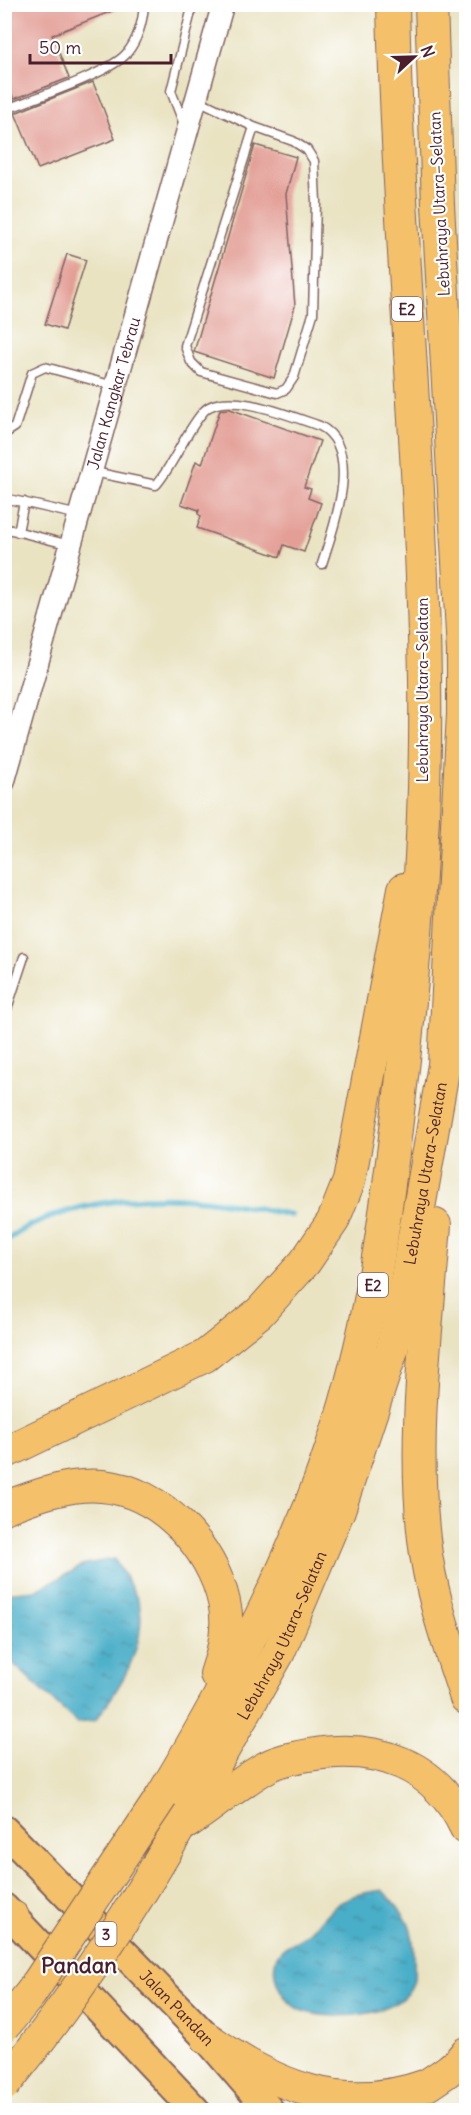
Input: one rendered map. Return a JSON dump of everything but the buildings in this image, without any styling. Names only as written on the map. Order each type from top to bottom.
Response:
[{"type":"highway","name":"Lebuhraya Utara–Selatan","points":[[4,2026],[31,1992],[162,1796],[206,1722],[308,1512],[340,1422],[364,1333],[390,1185],[418,931],[425,682],[393,4]]},
{"type":"highway","name":"Lebuhraya Utara–Selatan","points":[[4,2085],[52,2025],[118,1932],[279,1652],[339,1510],[392,1350],[407,1277],[444,1065],[463,725],[463,651],[438,205],[431,4]]},
{"type":"highway","points":[[4,1453],[205,1356],[260,1312],[305,1262],[333,1221],[350,1181],[399,911],[421,818]]},
{"type":"highway","points":[[444,1065],[431,1280],[421,1366],[419,1430],[421,1503],[424,1541],[439,1617],[466,1698]]},
{"type":"highway","points":[[4,1508],[28,1498],[74,1487],[102,1486],[130,1492],[161,1509],[185,1528],[204,1554],[225,1604],[226,1636],[211,1689],[206,1722]]},
{"type":"highway","points":[[174,1838],[267,1766],[326,1752],[358,1751],[389,1756],[433,1780],[458,1811],[466,1828]]},
{"type":"highway","name":"Jalan Pandan","points":[[4,1830],[207,2038],[269,2110]]},
{"type":"highway","points":[[7,1912],[195,2110]]},
{"type":"highway","points":[[207,2038],[267,2080],[311,2100],[340,2107],[375,2106],[414,2093],[441,2076],[466,2053]]},
{"type":"street","name":"Jalan Kangkar Tebrau","points":[[4,782],[78,515],[94,472],[223,4]]},
{"type":"lane","points":[[4,110],[111,66],[127,54],[137,37],[144,4]]},
{"type":"lane","points":[[187,133],[171,91],[193,4]]},
{"type":"lane","points":[[196,99],[254,127],[293,141],[308,150],[315,161],[312,314],[294,377],[286,389],[277,393],[201,372],[191,362],[185,346],[254,127]]},
{"type":"lane","points":[[4,434],[15,427],[32,373],[37,369],[45,368],[117,387]]},
{"type":"lane","points":[[94,472],[156,485],[205,409],[228,401],[256,406],[320,426],[330,431],[338,446],[342,485],[340,504],[322,564]]},
{"type":"lane","points":[[4,498],[78,515]]},
{"type":"lane","points":[[18,532],[24,502]]},
{"type":"lane","points":[[4,528],[70,545]]},
{"type":"lane","points":[[4,1018],[24,957]]},
{"type":"water","points":[[114,1559],[139,1603],[141,1623],[139,1639],[121,1682],[95,1721],[77,1723],[5,1656],[5,1593],[37,1590],[86,1564]]},
{"type":"water","points":[[382,1890],[404,1915],[411,1931],[414,1979],[406,1995],[395,2004],[380,2010],[348,2016],[316,2014],[295,2007],[287,2000],[277,1982],[275,1962],[279,1953],[308,1934],[329,1912],[345,1900],[358,1894]]},
{"type":"waterway","points":[[4,1242],[31,1225],[60,1214],[108,1202],[135,1199],[186,1198],[237,1204],[291,1215]]},
{"type":"district","name":"Pandan","points":[[79,1965]]}]
